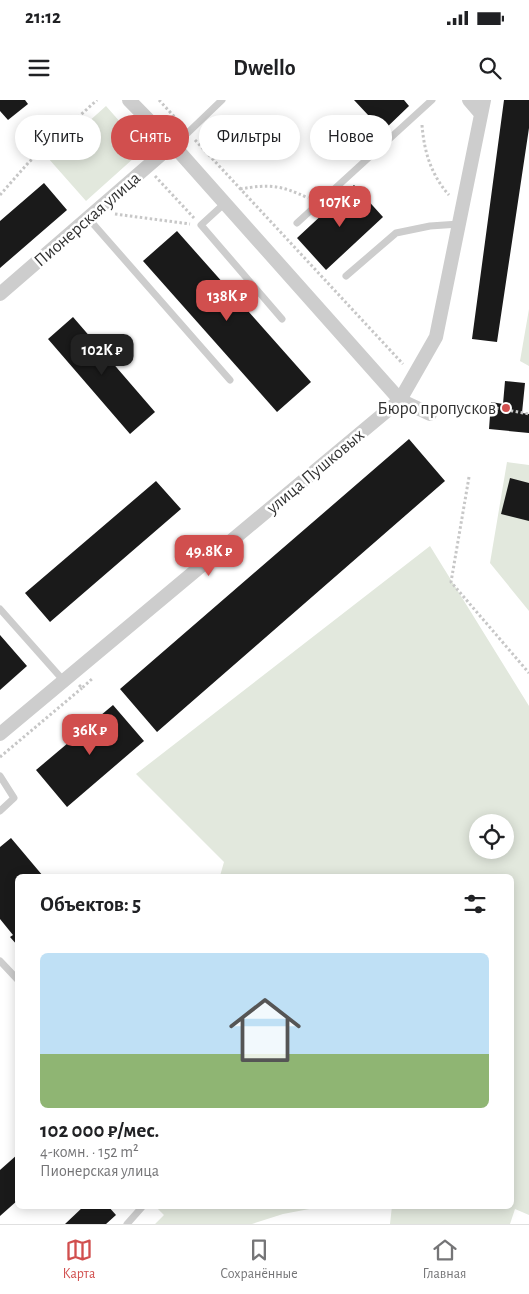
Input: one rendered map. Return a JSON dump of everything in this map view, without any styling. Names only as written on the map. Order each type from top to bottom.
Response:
[{"type":"street","points":[[130,100],[144,115]]},
{"type":"street","points":[[469,100],[483,107]]},
{"type":"street","name":"улица Пушковых","points":[[0,734],[400,400],[436,337],[483,107]]},
{"type":"street","name":"Пионерская улица","points":[[0,294],[155,160]]},
{"type":"street","points":[[187,160],[400,400],[430,414]]},
{"type":"lane","points":[[189,131],[222,100]]},
{"type":"lane","points":[[297,223],[432,100]]},
{"type":"lane","points":[[225,203],[201,226],[282,319]]},
{"type":"lane","points":[[88,218],[230,380]]},
{"type":"lane","points":[[346,276],[396,233],[430,226],[459,224]]},
{"type":"lane","points":[[0,609],[66,677]]},
{"type":"lane","points":[[0,776],[14,798],[0,810]]},
{"type":"lane","points":[[0,961],[15,977]]},
{"type":"lane","points":[[128,1224],[140,1209]]},
{"type":"path","points":[[0,195],[29,162],[97,100]]},
{"type":"path","points":[[159,100],[173,115]]},
{"type":"path","points":[[420,110],[424,152],[441,185],[462,210]]},
{"type":"path","points":[[189,133],[405,365]]},
{"type":"path","points":[[152,173],[201,226]]},
{"type":"path","points":[[240,189],[265,185],[290,190],[319,203]]},
{"type":"path","points":[[114,213],[201,226]]},
{"type":"path","points":[[496,408],[529,414]]},
{"type":"path","points":[[468,477],[451,582],[529,673]]},
{"type":"path","points":[[0,757],[97,675]]},
{"type":"path","points":[[66,677],[82,688]]},
{"type":"shaded area","points":[[106,106],[114,115],[111,115],[111,160],[132,160],[86,201],[50,160],[101,160],[101,115],[96,115]]},
{"type":"shaded area","points":[[529,309],[529,366],[520,361]]},
{"type":"shaded area","points":[[507,462],[529,465],[529,611],[490,563]]},
{"type":"shaded area","points":[[430,546],[529,706],[529,1215],[515,1209],[510,1224],[390,1224],[392,1209],[514,1209],[514,874],[221,874],[224,862],[136,774]]},
{"type":"shaded area","points":[[158,1209],[309,1209],[283,1214],[252,1224],[155,1224],[164,1215]]},
{"type":"building","points":[[0,100],[25,100],[28,104],[8,120],[0,111]]},
{"type":"building","points":[[354,100],[404,100],[409,106],[392,122],[392,115],[368,115]]},
{"type":"building","points":[[504,100],[529,100],[529,128],[497,342],[472,339]]},
{"type":"building","points":[[44,183],[67,210],[0,268],[0,221]]},
{"type":"building","points":[[354,185],[383,217],[326,270],[297,238]]},
{"type":"building","points":[[177,231],[311,382],[277,412],[143,261]]},
{"type":"building","points":[[73,317],[155,412],[130,434],[48,339]]},
{"type":"building","name":"Бюро пропусков","points":[[505,381],[525,383],[522,413],[529,414],[529,433],[489,429],[491,402],[503,404]]},
{"type":"building","points":[[409,439],[445,481],[157,732],[120,689]]},
{"type":"building","points":[[510,478],[529,483],[529,521],[501,514]]},
{"type":"building","points":[[156,481],[181,509],[50,622],[25,593]]},
{"type":"building","points":[[0,635],[27,666],[0,690]]},
{"type":"building","points":[[113,705],[144,741],[67,807],[36,770]]},
{"type":"building","points":[[11,838],[41,874],[15,874],[15,943],[10,937],[13,935],[0,919],[0,847]]},
{"type":"building","points":[[15,1157],[15,1203],[0,1216],[0,1170]]},
{"type":"building","points":[[81,1209],[111,1209],[116,1215],[106,1224],[65,1224]]},
{"type":"place","name":"Бюро пропусков","points":[[506,408]]}]
